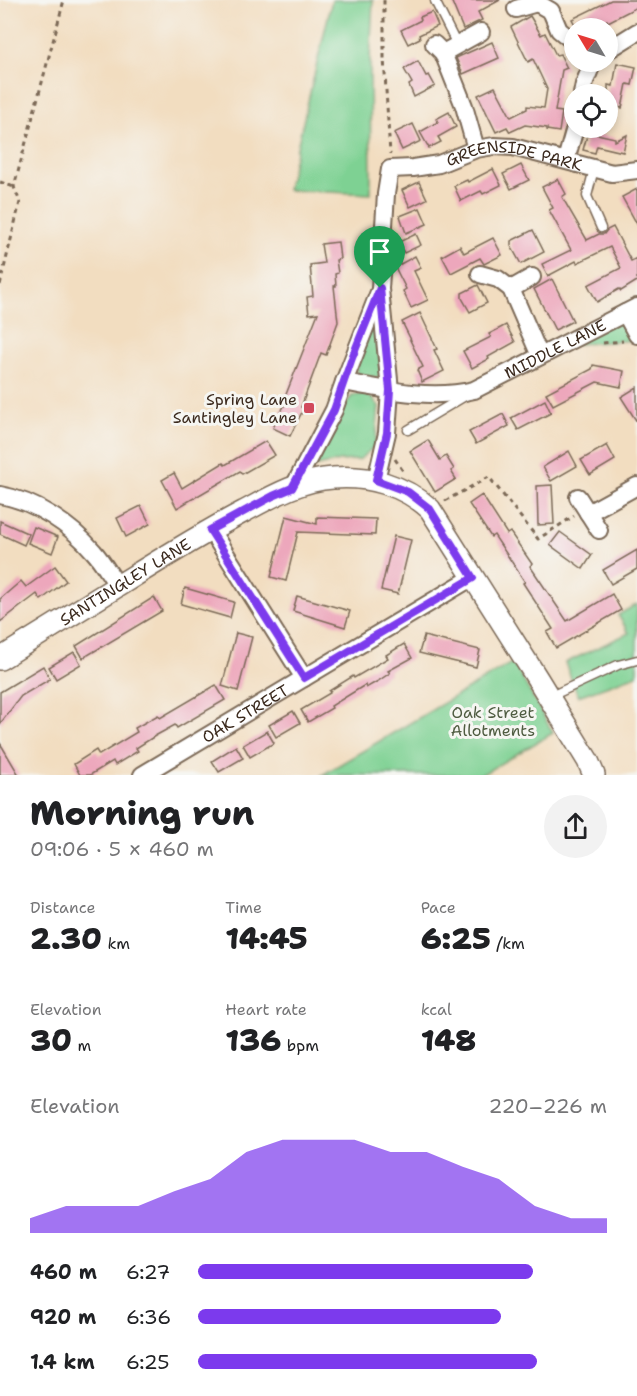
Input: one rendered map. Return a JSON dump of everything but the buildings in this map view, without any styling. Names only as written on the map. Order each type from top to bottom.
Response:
[{"type":"street","points":[[516,9],[537,1],[551,11],[559,30],[564,34]]},
{"type":"street","points":[[476,149],[445,47],[481,32]]},
{"type":"street","points":[[618,44],[637,32]]},
{"type":"street","points":[[567,160],[572,138]]},
{"type":"street","name":"GREENSIDE PARK","points":[[390,169],[439,164],[476,149],[494,146],[513,147],[612,173],[637,170]]},
{"type":"street","points":[[376,480],[387,433],[390,390],[380,288],[386,194],[390,169]]},
{"type":"street","points":[[480,274],[498,279],[511,289],[540,356]]},
{"type":"street","points":[[511,289],[532,278]]},
{"type":"street","points":[[292,488],[334,410],[380,288]]},
{"type":"street","points":[[631,310],[637,335]]},
{"type":"street","name":"MIDDLE LANE","points":[[344,382],[390,390],[459,394],[474,390],[631,310]]},
{"type":"street","name":"SANTINGLEY LANE","points":[[0,659],[210,530],[273,496],[312,481],[331,478],[350,477],[376,480],[408,492],[430,509],[549,698],[594,775]]},
{"type":"street","points":[[599,530],[584,506],[637,486]]},
{"type":"street","points":[[0,495],[35,507],[77,535],[95,553],[118,586]]},
{"type":"street","points":[[210,530],[304,678]]},
{"type":"street","name":"OAK STREET","points":[[142,775],[473,578]]},
{"type":"lane","points":[[435,1],[445,47]]},
{"type":"lane","points":[[594,169],[587,196],[601,228]]},
{"type":"lane","name":"MIDDLE LANE","points":[[408,430],[474,390]]},
{"type":"lane","points":[[549,698],[618,664],[637,660]]},
{"type":"path","points":[[0,285],[20,202],[14,187],[64,0]]},
{"type":"path","points":[[384,0],[384,58],[390,169]]},
{"type":"path","points":[[0,182],[14,187]]},
{"type":"path","points":[[430,509],[489,477],[538,538],[584,506]]},
{"type":"green space","points":[[332,0],[373,0],[370,60],[371,194],[287,190]]},
{"type":"green space","points":[[637,307],[637,340],[562,345]]},
{"type":"green space","points":[[376,328],[381,371],[379,378],[357,374],[356,368],[369,331]]},
{"type":"green space","points":[[363,394],[372,398],[379,406],[375,446],[359,460],[339,461],[313,467],[342,409],[352,396]]},
{"type":"green space","points":[[637,604],[637,675],[578,696],[565,663],[629,633],[618,615]]},
{"type":"green space","name":"Oak Street Allotments","points":[[513,662],[553,733],[481,775],[322,775]]},
{"type":"place","name":"Spring Lane Santingley Lane","points":[[309,408]]},
{"type":"route","points":[[380,288],[390,390],[387,433],[376,480],[408,492],[430,509],[473,578],[304,678],[210,530],[292,488],[334,410],[380,288]]}]
